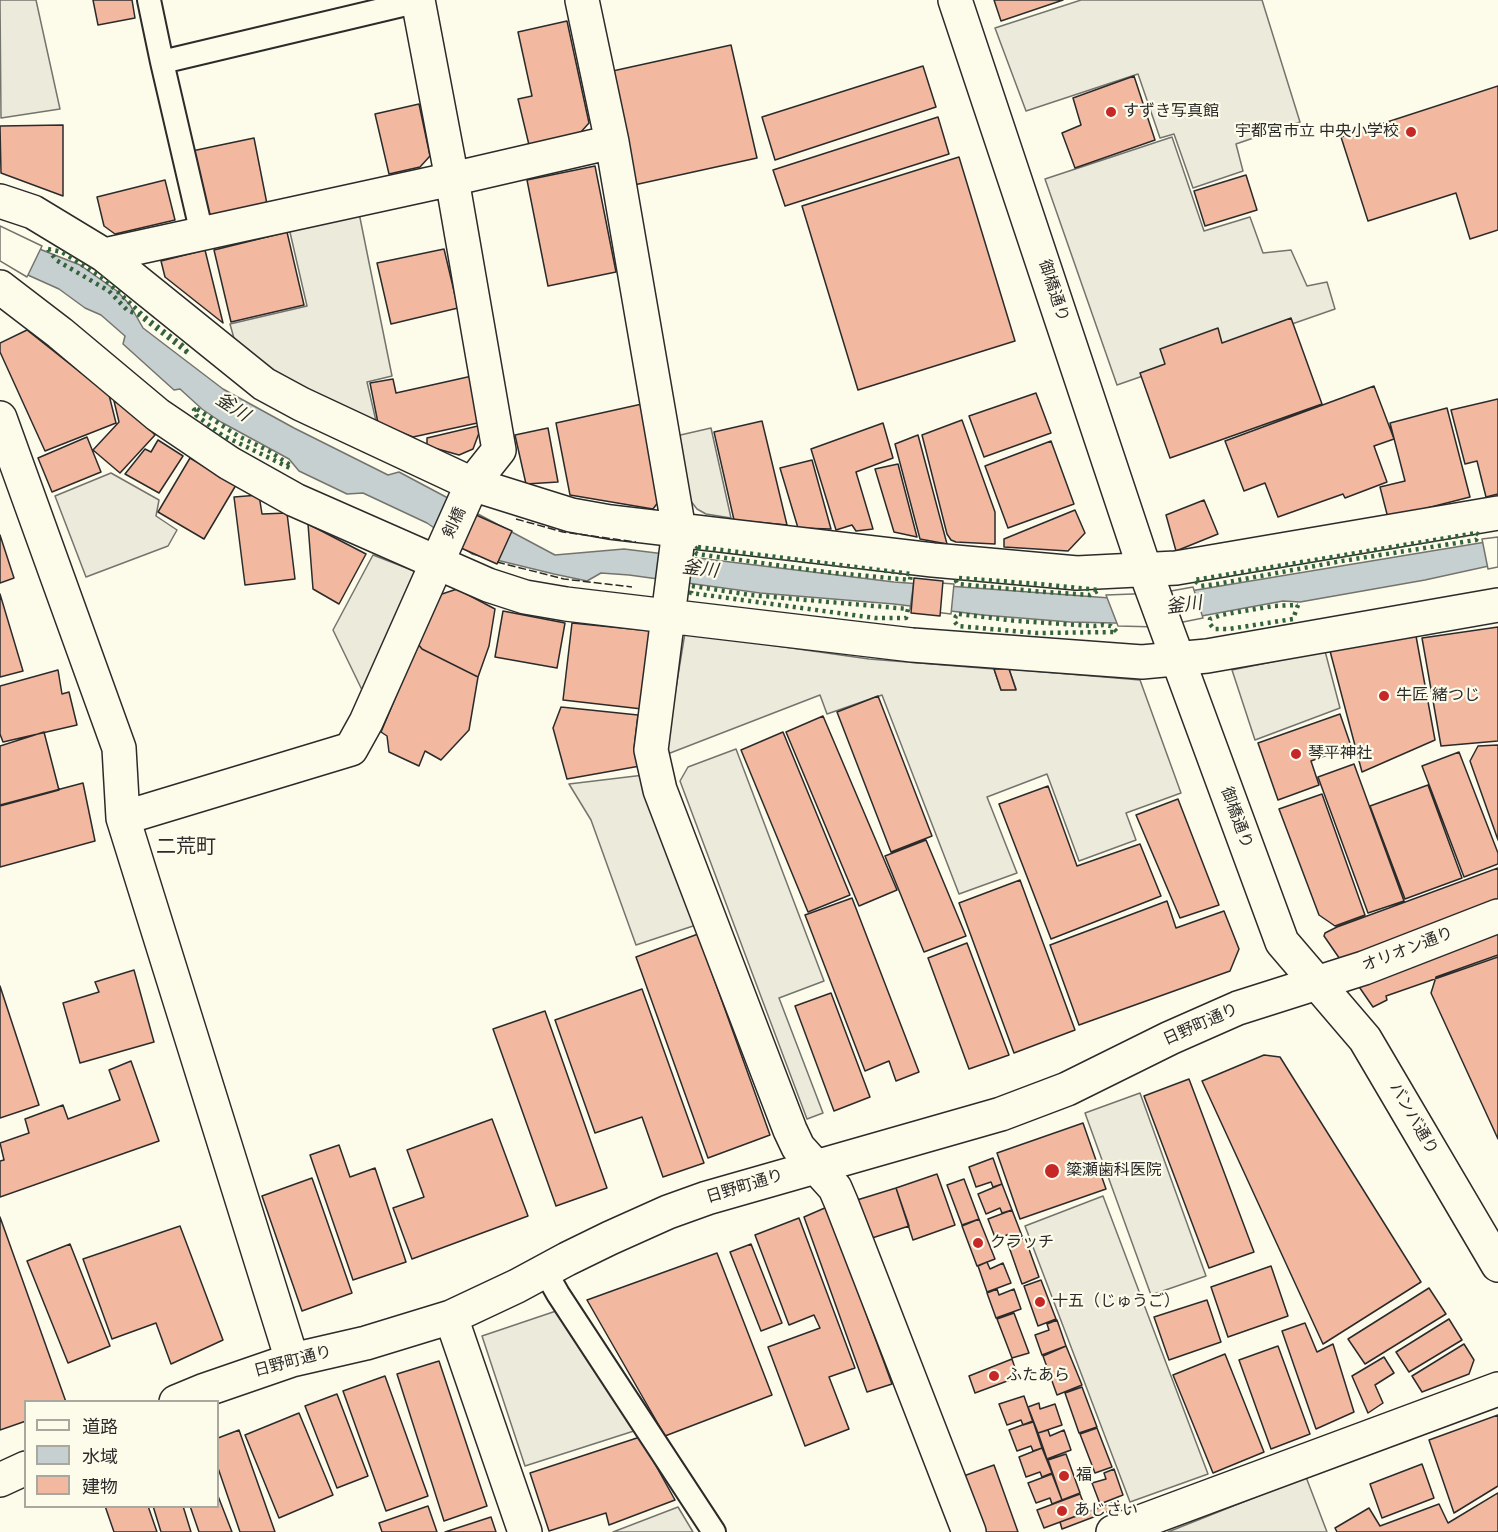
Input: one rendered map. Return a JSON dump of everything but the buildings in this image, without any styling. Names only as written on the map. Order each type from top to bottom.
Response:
[{"type":"street","points":[[582,0],[612,142],[679,530],[651,750],[660,790],[790,1130],[798,1146],[818,1166],[835,1188],[842,1202],[969,1532]]},
{"type":"street","name":"御橋通り","points":[[955,0],[1148,576],[1282,942],[1316,981]]},
{"type":"street","name":"剣橋","points":[[123,818],[351,749],[366,722],[468,494],[499,450],[419,1]]},
{"type":"street","points":[[104,255],[612,142]]},
{"type":"street","points":[[0,201],[33,212],[104,255],[264,384],[468,494],[610,522],[933,560],[1077,573],[1148,576],[1176,568],[1498,513]]},
{"type":"street","points":[[0,287],[60,333],[158,415],[228,463],[296,500],[442,551],[489,585],[525,597],[566,604],[912,645],[1142,662],[1173,645],[1208,656],[1498,605]]},
{"type":"street","points":[[0,417],[119,748],[123,818],[292,1360]]},
{"type":"street","name":"オリオン通り","points":[[1316,981],[1364,968],[1498,916]]},
{"type":"street","name":"日野町通り","points":[[178,1400],[292,1360],[366,1344],[451,1317],[668,1212],[728,1191],[1001,1114],[1067,1089],[1170,1038],[1238,1008],[1316,981]]},
{"type":"street","name":"バンバ通り","points":[[1316,981],[1365,1038],[1498,1265]]},
{"type":"street","points":[[451,1317],[525,1532]]},
{"type":"street","points":[[1113,1532],[1498,1389]]},
{"type":"street","points":[[0,1480],[24,1469]]},
{"type":"lane","points":[[149,0],[202,234]]},
{"type":"lane","points":[[162,62],[419,1]]},
{"type":"lane","points":[[545,1271],[714,1532]]},
{"type":"shaded area","points":[[0,0],[36,0],[60,109],[1,118]]},
{"type":"shaded area","points":[[1081,0],[1262,0],[1300,122],[1236,144],[1243,171],[1193,188],[1174,134],[1160,138],[1138,74],[1026,111],[995,28]]},
{"type":"shaded area","points":[[1172,137],[1204,231],[1250,217],[1263,253],[1291,250],[1307,286],[1327,282],[1335,309],[1117,385],[1045,179]]},
{"type":"shaded area","points":[[359,213],[392,376],[367,382],[376,421],[307,390],[245,353],[235,342],[230,324],[307,306],[289,228]]},
{"type":"shaded area","points":[[711,428],[731,518],[706,514],[697,509],[690,500],[676,436]]},
{"type":"shaded area","points":[[111,473],[159,500],[156,516],[177,530],[168,546],[86,577],[55,496]]},
{"type":"shaded area","points":[[373,555],[417,572],[363,692],[333,630]]},
{"type":"shaded area","points":[[685,633],[869,659],[994,669],[1001,690],[1016,689],[1009,669],[1140,680],[1181,793],[1126,813],[1136,840],[1079,861],[1047,774],[987,797],[1017,873],[959,894],[882,695],[827,714],[820,695],[665,755]]},
{"type":"shaded area","points":[[1325,651],[1340,708],[1255,740],[1232,670]]},
{"type":"shaded area","points":[[736,749],[824,981],[779,998],[823,1113],[807,1119],[680,781],[688,767]]},
{"type":"shaded area","points":[[644,775],[696,925],[636,945],[591,820],[569,784]]},
{"type":"shaded area","points":[[1140,1093],[1206,1276],[1151,1295],[1085,1113]]},
{"type":"shaded area","points":[[1103,1196],[1208,1474],[1130,1502],[1025,1226]]},
{"type":"shaded area","points":[[559,1310],[637,1430],[525,1466],[482,1336]]},
{"type":"shaded area","points":[[1306,1477],[1327,1532],[1168,1532]]},
{"type":"shaded area","points":[[678,1507],[693,1532],[613,1532]]},
{"type":"water","name":"釜川","points":[[0,229],[42,250],[80,265],[117,291],[130,305],[143,328],[223,389],[388,475],[399,472],[555,555],[624,549],[894,582],[1110,598],[1160,596],[1498,540],[1498,564],[1425,580],[1300,602],[1283,601],[1158,624],[1070,622],[983,615],[894,604],[760,593],[629,575],[601,573],[587,581],[554,574],[472,554],[427,523],[363,493],[347,494],[299,471],[289,459],[221,422],[180,389],[174,390],[123,344],[125,336],[101,315],[85,308],[59,289],[30,276],[0,257]]},
{"type":"pier","points":[[0,226],[42,246],[27,277],[0,261]]},
{"type":"pier","points":[[1498,537],[1498,567],[1488,569],[1482,539]]},
{"type":"pier","points":[[914,581],[954,584],[951,614],[910,609]]},
{"type":"pier","points":[[1193,587],[1203,618],[1158,627],[1118,626],[1106,595],[1160,593]]},
{"type":"hedge","points":[[48,249],[62,252],[104,279],[145,317],[182,345],[189,354],[139,315],[127,310],[109,291],[56,260],[48,249]]},
{"type":"hedge","points":[[197,409],[238,436],[269,451],[290,465],[290,468],[222,435],[196,415],[194,410],[197,409]]},
{"type":"hedge","points":[[1476,533],[1479,535],[1476,540],[1217,584],[1201,586],[1194,580],[1476,533]]},
{"type":"hedge","points":[[698,547],[911,574],[910,580],[826,572],[697,554],[694,551],[698,547]]},
{"type":"hedge","points":[[959,578],[1039,584],[1099,590],[1090,595],[1045,592],[958,584],[956,581],[959,578]]},
{"type":"hedge","points":[[692,586],[751,595],[908,609],[906,618],[875,618],[691,593],[692,586]]},
{"type":"hedge","points":[[1298,605],[1293,619],[1229,629],[1214,629],[1210,624],[1210,619],[1221,615],[1273,606],[1298,605]]},
{"type":"hedge","points":[[959,614],[1017,621],[1103,625],[1111,626],[1117,632],[1036,633],[958,626],[954,621],[959,614]]},
{"type":"fence","points":[[516,519],[563,532],[636,542]]},
{"type":"fence","points":[[497,562],[564,579],[632,587]]},
{"type":"place","name":"すずき写真館","points":[[1111,112]]},
{"type":"place","name":"宇都宮市立 中央小学校","points":[[1411,132]]},
{"type":"place","name":"牛匠 緒つじ","points":[[1384,696]]},
{"type":"place","name":"琴平神社","points":[[1296,754]]},
{"type":"place","name":"簗瀬歯科医院","points":[[1052,1171]]},
{"type":"place","name":"クラッチ","points":[[978,1243]]},
{"type":"place","name":"十五（じゅうご）","points":[[1040,1302]]},
{"type":"place","name":"ふたあら","points":[[994,1376]]},
{"type":"place","name":"福","points":[[1064,1476]]},
{"type":"place","name":"あじさい","points":[[1062,1511]]},
{"type":"district","name":"二荒町","points":[[186,848]]}]
